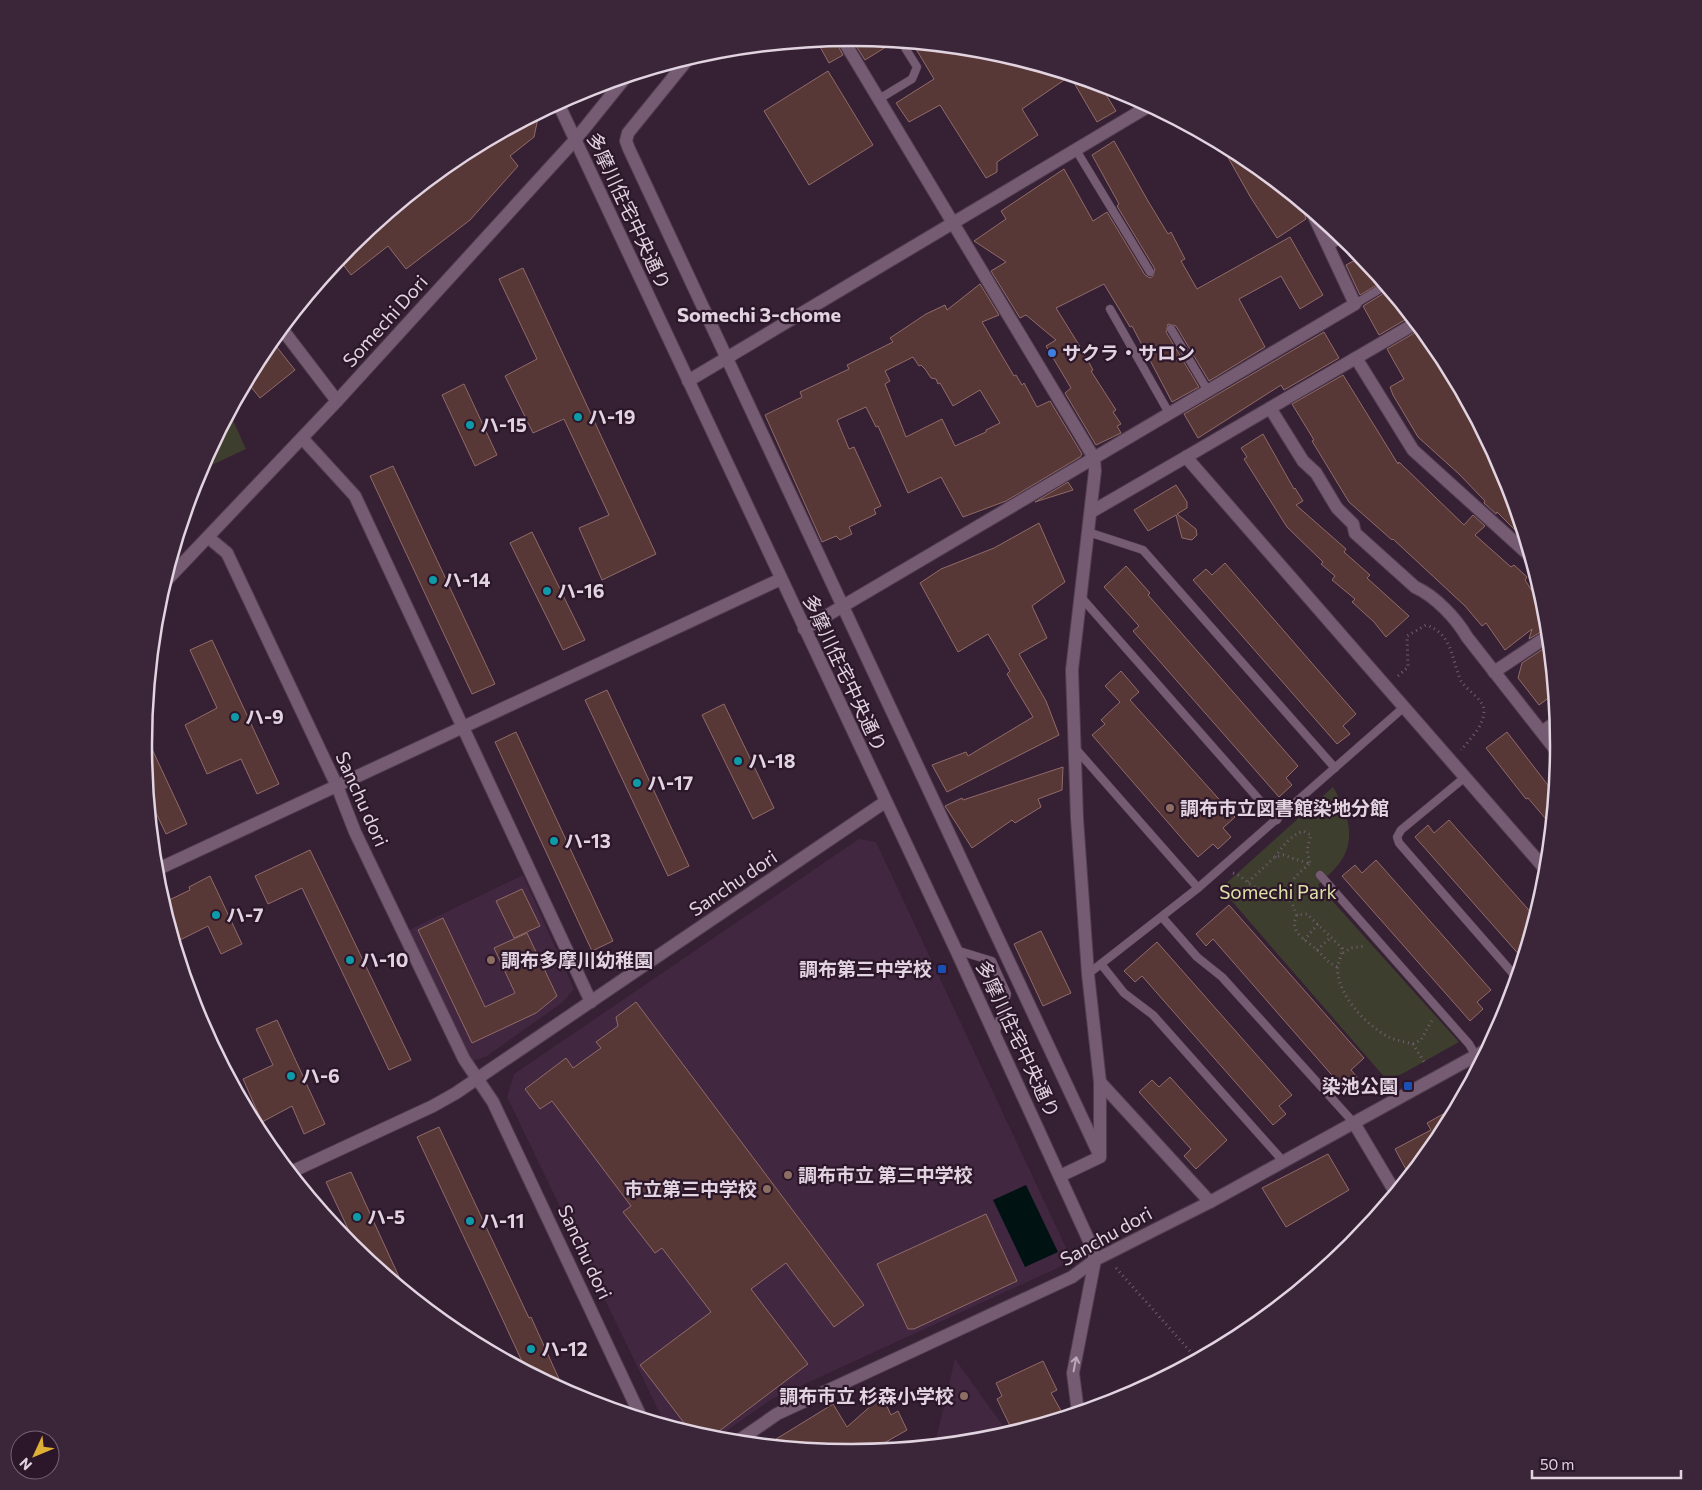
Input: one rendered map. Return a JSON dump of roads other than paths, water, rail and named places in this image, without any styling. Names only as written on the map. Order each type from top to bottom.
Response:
[{"type":"street","points":[[847,46],[1094,458],[1095,471],[1091,512],[1079,596],[1072,670],[1077,818],[1088,974],[1100,1082],[1100,1157]]},
{"type":"street","points":[[681,68],[628,133],[626,141],[1100,1157]]},
{"type":"street","name":"Somechi Dori","points":[[174,573],[337,401],[575,140],[619,86]]},
{"type":"street","points":[[688,380],[1076,150],[1138,108]]},
{"type":"street","name":"多摩川住宅中央通り","points":[[561,109],[956,950],[1090,1243],[1100,1258]]},
{"type":"street","points":[[804,629],[1355,304],[1320,227]]},
{"type":"street","points":[[1091,512],[1410,327]]},
{"type":"street","points":[[286,335],[337,401]]},
{"type":"street","points":[[1356,358],[1413,450],[1521,548]]},
{"type":"street","points":[[1270,408],[1303,461],[1316,473],[1337,508],[1353,524],[1355,533],[1414,587],[1424,591],[1460,625],[1466,638],[1550,742]]},
{"type":"street","points":[[302,438],[354,496],[464,727],[591,1002]]},
{"type":"street","points":[[1186,457],[1539,862]]},
{"type":"street","name":"Sanchu dori","points":[[209,538],[227,553],[336,786],[355,832],[460,1050],[493,1102],[638,1411]]},
{"type":"street","points":[[163,867],[781,579]]},
{"type":"street","points":[[1494,672],[1542,640]]},
{"type":"street","points":[[1542,732],[1549,727]]},
{"type":"street","name":"Sanchu dori","points":[[297,1169],[433,1106],[478,1078],[885,802]]},
{"type":"street","name":"Sanchu dori","points":[[746,1436],[777,1414],[1072,1277],[1100,1258],[1210,1202],[1477,1055]]},
{"type":"street","points":[[1100,1082],[1210,1202]]},
{"type":"street","points":[[1354,1123],[1392,1186]]},
{"type":"street","points":[[1060,1176],[1100,1157]]},
{"type":"street","points":[[1077,1407],[1073,1373],[1100,1258]]},
{"type":"lane","points":[[879,99],[912,80],[917,67],[906,49]]},
{"type":"lane","points":[[1076,150],[1150,272]]},
{"type":"lane","points":[[1329,246],[1336,242]]},
{"type":"lane","points":[[1355,304],[1380,289]]},
{"type":"lane","points":[[1110,309],[1170,413]]},
{"type":"lane","points":[[1171,329],[1208,391]]},
{"type":"lane","points":[[1088,532],[1143,550],[1334,768]]},
{"type":"lane","points":[[1079,596],[1277,820]]},
{"type":"lane","points":[[1088,974],[1198,888],[1403,708]]},
{"type":"lane","points":[[1075,748],[1198,888]]},
{"type":"lane","points":[[1464,778],[1401,830],[1397,837],[1399,843],[1512,972]]},
{"type":"lane","points":[[1320,875],[1469,1044],[1479,1052]]},
{"type":"lane","points":[[1162,917],[1197,957],[1222,977],[1354,1123]]},
{"type":"lane","points":[[956,950],[992,961],[1008,994],[995,1035]]},
{"type":"lane","points":[[1101,964],[1124,993],[1153,1015],[1282,1161]]},
{"type":"place","name":"サクラ・サロン","points":[[1052,353]]},
{"type":"place","name":"ハ-19","points":[[578,417]]},
{"type":"place","name":"ハ-15","points":[[470,425]]},
{"type":"place","name":"ハ-14","points":[[433,580]]},
{"type":"place","name":"ハ-16","points":[[547,591]]},
{"type":"place","name":"ハ-9","points":[[235,717]]},
{"type":"place","name":"ハ-18","points":[[738,761]]},
{"type":"place","name":"ハ-17","points":[[637,783]]},
{"type":"place","name":"調布市立図書館染地分館","points":[[1170,808]]},
{"type":"place","name":"ハ-13","points":[[554,841]]},
{"type":"place","name":"ハ-7","points":[[216,915]]},
{"type":"place","name":"ハ-10","points":[[350,960]]},
{"type":"place","name":"調布多摩川幼稚園","points":[[491,960]]},
{"type":"place","name":"調布第三中学校","points":[[942,969]]},
{"type":"place","name":"ハ-6","points":[[291,1076]]},
{"type":"place","name":"染池公園","points":[[1408,1086]]},
{"type":"place","name":"調布市立 第三中学校","points":[[788,1175]]},
{"type":"place","name":"市立第三中学校","points":[[767,1189]]},
{"type":"place","name":"ハ-5","points":[[357,1217]]},
{"type":"place","name":"ハ-11","points":[[470,1221]]},
{"type":"place","name":"ハ-12","points":[[531,1349]]},
{"type":"place","name":"調布市立 杉森小学校","points":[[964,1396]]},
{"type":"district","name":"Somechi 3-chome","points":[[759,315]]},
{"type":"park label","name":"Somechi Park","points":[[1278,892]]}]
